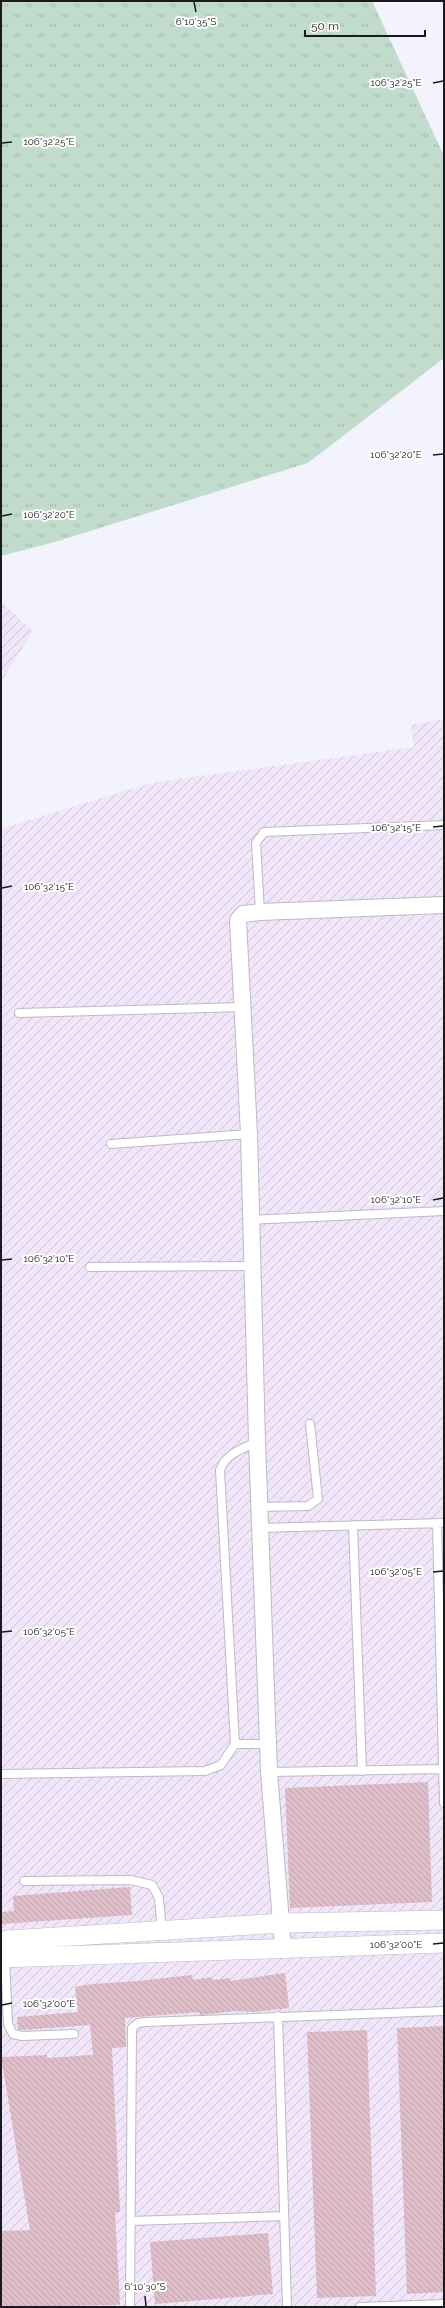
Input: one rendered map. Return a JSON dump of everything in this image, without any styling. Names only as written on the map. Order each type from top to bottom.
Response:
[{"type":"street","points":[[283,1947],[283,1923],[268,1772],[256,1442],[249,1134],[244,1007],[238,920],[242,914],[260,912],[444,905]]},
{"type":"street","points":[[4,1950],[162,1932],[283,1923],[444,1920]]},
{"type":"street","points":[[4,1950],[283,1947],[444,1943]]},
{"type":"lane","points":[[260,912],[256,843],[264,832],[444,825]]},
{"type":"lane","points":[[19,1013],[244,1007]]},
{"type":"lane","points":[[111,1144],[249,1134]]},
{"type":"lane","points":[[251,1220],[444,1211]]},
{"type":"lane","points":[[90,1267],[251,1266]]},
{"type":"lane","points":[[259,1507],[308,1506],[318,1499],[310,1424]]},
{"type":"lane","points":[[1,1774],[205,1771],[221,1765],[235,1744],[220,1470],[224,1460],[238,1450],[256,1442]]},
{"type":"lane","points":[[260,1528],[440,1523],[444,1803]]},
{"type":"lane","points":[[352,1525],[362,1771]]},
{"type":"lane","points":[[235,1744],[268,1744]]},
{"type":"lane","points":[[268,1772],[443,1770]]},
{"type":"lane","points":[[24,1881],[131,1880],[152,1886],[159,1898],[162,1932]]},
{"type":"lane","points":[[4,1950],[8,2024],[13,2034],[22,2036],[74,2034]]},
{"type":"lane","points":[[130,2307],[132,2028],[138,2023],[146,2022],[444,2011]]},
{"type":"lane","points":[[278,2016],[287,2307]]},
{"type":"lane","points":[[131,2221],[284,2216]]},
{"type":"lane","points":[[360,2307],[444,2304]]},
{"type":"shaded area","points":[[1,602],[33,631],[1,682]]},
{"type":"shaded area","points":[[444,719],[444,2307],[1,2307],[1,829],[150,783],[414,747],[411,725]]},
{"type":"green space","points":[[1,1],[372,1],[444,156],[444,358],[308,463],[55,542],[1,556]]},
{"type":"building","points":[[428,1782],[432,1902],[290,1908],[285,1788]]},
{"type":"building","points":[[130,1887],[132,1915],[1,1924],[1,1912],[14,1911],[13,1896]]},
{"type":"building","points":[[285,1973],[289,2008],[254,2012],[235,2011],[200,2015],[199,2012],[125,2018],[126,2047],[112,2048],[120,2212],[115,2212],[120,2305],[1,2307],[1,2231],[30,2230],[1,2057],[47,2055],[47,2058],[93,2055],[90,2025],[22,2030],[18,2029],[17,2017],[78,2012],[75,1987],[92,1984],[139,1981],[192,1975],[193,1980],[212,1977],[213,1980],[230,1978],[230,1981]]},
{"type":"building","points":[[444,2026],[444,2292],[407,2294],[397,2028]]},
{"type":"building","points":[[367,2030],[376,2296],[317,2298],[307,2032]]},
{"type":"building","points":[[268,2233],[273,2294],[155,2304],[150,2242]]}]
